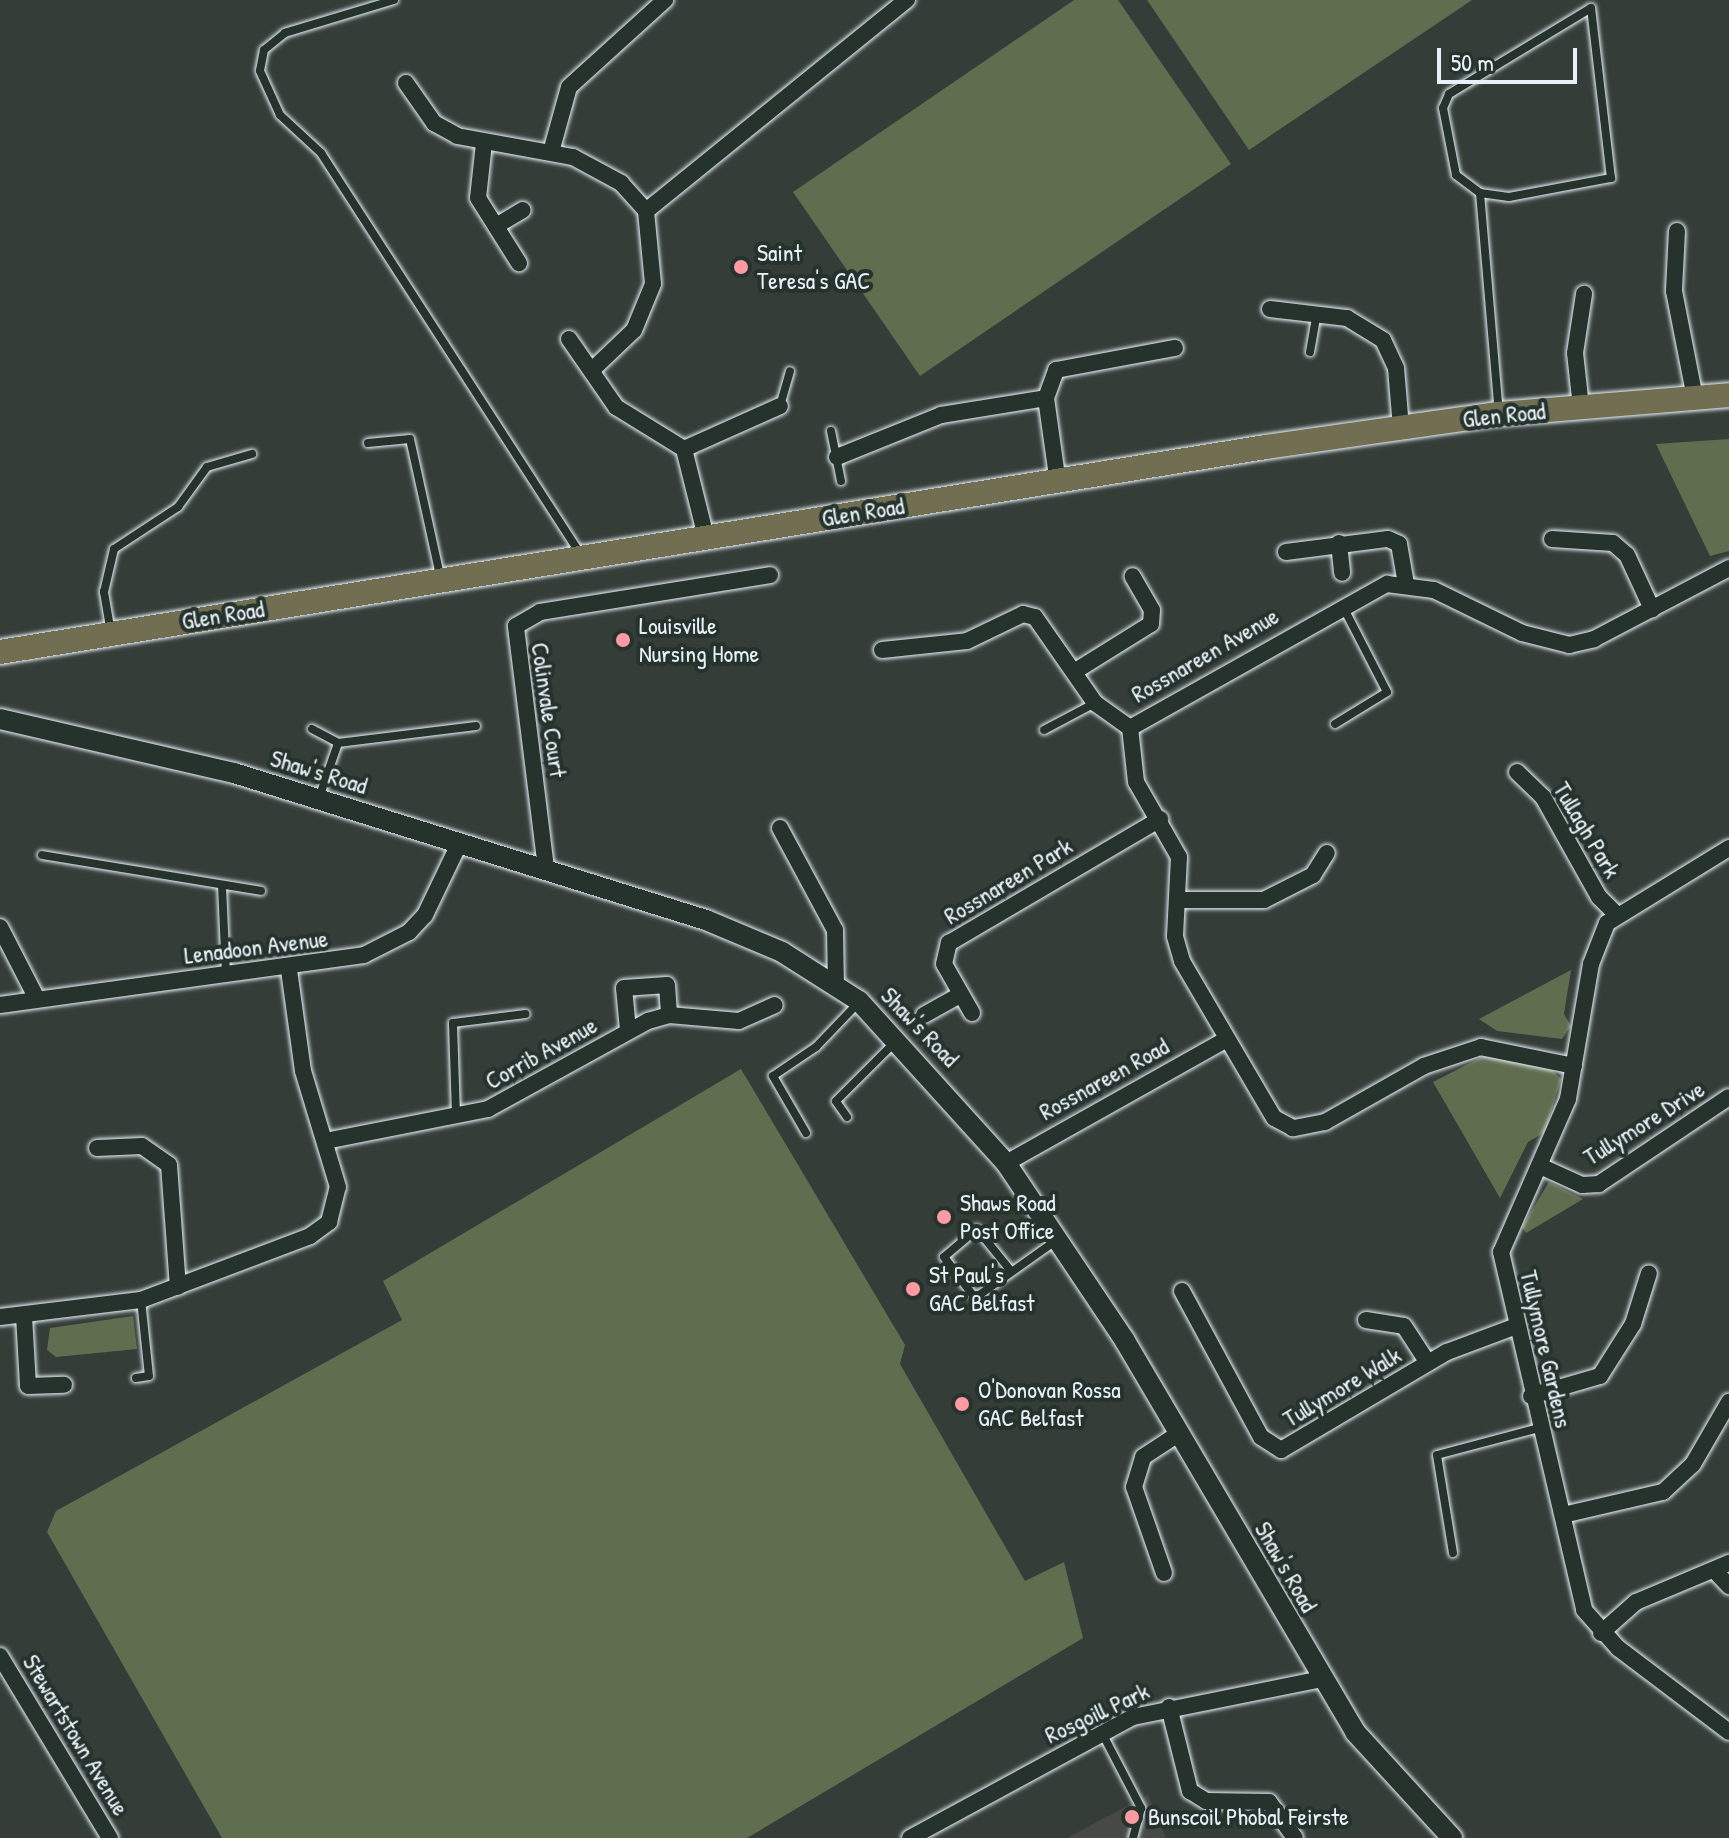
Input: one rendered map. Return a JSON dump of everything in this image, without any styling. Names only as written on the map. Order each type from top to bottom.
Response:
[{"type":"main road","name":"Glen Road","points":[[1,655],[111,634],[706,537],[1401,428],[1499,414],[1729,395]]},
{"type":"street","points":[[551,152],[569,87],[665,0]]},
{"type":"street","points":[[646,211],[907,0]]},
{"type":"street","points":[[406,83],[434,123],[484,143],[551,152],[594,165],[646,211],[653,284],[634,330],[591,371]]},
{"type":"street","points":[[484,143],[478,198],[519,263]]},
{"type":"street","points":[[496,226],[523,210]]},
{"type":"street","points":[[1677,231],[1674,291],[1695,398]]},
{"type":"street","points":[[1581,407],[1575,353],[1584,294]]},
{"type":"street","points":[[1270,309],[1366,325],[1383,340],[1396,368],[1401,428]]},
{"type":"street","points":[[569,339],[616,407],[684,449],[706,537]]},
{"type":"street","points":[[1058,483],[1046,398],[1056,370],[1175,348]]},
{"type":"street","points":[[837,457],[941,415],[1046,398]]},
{"type":"street","points":[[684,449],[780,406]]},
{"type":"street","points":[[1552,539],[1613,543],[1627,555],[1652,609]]},
{"type":"street","points":[[1286,552],[1339,543],[1399,544],[1406,584],[1522,633],[1569,645],[1652,609],[1729,568]]},
{"type":"street","points":[[1339,543],[1342,573]]},
{"type":"street","name":"Colinvale Court","points":[[546,868],[516,626],[540,612],[770,575]]},
{"type":"street","points":[[1077,670],[1151,624],[1152,610],[1132,576]]},
{"type":"street","name":"Rossnareen Avenue","points":[[1406,584],[1342,605],[1130,728],[1132,770],[1179,857],[1182,961],[1274,1118],[1293,1128],[1325,1122],[1424,1066],[1481,1047],[1574,1066]]},
{"type":"street","points":[[882,650],[967,641],[1023,614],[1035,617],[1077,670],[1095,703],[1130,728]]},
{"type":"street","name":"Shaw's Road","points":[[1,716],[319,799],[546,868],[749,937],[859,1001],[899,1040],[1006,1163],[1059,1239],[1178,1434],[1321,1679],[1371,1753],[1452,1838]]},
{"type":"street","name":"Tullagh Park","points":[[1517,772],[1543,797],[1599,897],[1616,914]]},
{"type":"street","name":"Rossnareen Park","points":[[972,1013],[941,953],[949,943],[1160,819]]},
{"type":"street","points":[[780,828],[835,930],[836,986]]},
{"type":"street","name":"Lenadoon Avenue","points":[[0,1005],[36,997],[289,970],[364,955],[409,932],[437,894],[460,842]]},
{"type":"street","points":[[1616,914],[1729,848]]},
{"type":"street","points":[[1178,900],[1264,900],[1313,875],[1327,853]]},
{"type":"street","name":"Tullymore Gardens","points":[[1616,914],[1591,964],[1574,1066],[1558,1132],[1504,1234],[1514,1327],[1563,1515],[1584,1610],[1601,1633],[1729,1732]]},
{"type":"street","points":[[0,927],[36,997]]},
{"type":"street","points":[[0,1317],[141,1300],[310,1236],[329,1222],[338,1187],[303,1071],[289,970]]},
{"type":"street","points":[[628,1030],[624,988],[667,985],[669,1015]]},
{"type":"street","points":[[924,1015],[960,995]]},
{"type":"street","name":"Corrib Avenue","points":[[325,1141],[456,1116],[512,1099],[628,1030],[669,1015],[739,1021],[775,1005]]},
{"type":"street","name":"Rossnareen Road","points":[[1006,1163],[1227,1039]]},
{"type":"street","name":"Tullymore Drive","points":[[1540,1166],[1582,1185],[1599,1184],[1729,1097]]},
{"type":"street","points":[[97,1148],[142,1146],[159,1151],[169,1165],[178,1287]]},
{"type":"street","points":[[1531,1396],[1607,1370],[1633,1324],[1649,1273]]},
{"type":"street","name":"Tullymore Walk","points":[[1182,1291],[1270,1447],[1293,1446],[1428,1363],[1514,1327]]},
{"type":"street","points":[[24,1316],[28,1386],[64,1385]]},
{"type":"street","points":[[1366,1320],[1404,1326],[1428,1363]]},
{"type":"street","points":[[1563,1515],[1663,1492],[1693,1464],[1729,1402]]},
{"type":"street","points":[[1164,1573],[1134,1487],[1143,1457],[1178,1434]]},
{"type":"street","points":[[1601,1633],[1636,1602],[1722,1567],[1729,1586]]},
{"type":"street","name":"Stewartstown Avenue","points":[[0,1656],[110,1838]]},
{"type":"street","name":"Rosgoill Park","points":[[910,1838],[1101,1733],[1169,1707],[1321,1679]]},
{"type":"street","points":[[1169,1707],[1190,1791],[1206,1801],[1269,1802],[1295,1838]]},
{"type":"lane","points":[[394,0],[285,33],[264,50],[260,71],[280,115],[321,153],[583,558]]},
{"type":"lane","points":[[1480,193],[1509,197],[1611,178],[1591,8],[1449,94],[1443,108],[1456,175],[1480,193],[1499,414]]},
{"type":"lane","points":[[1310,352],[1316,318]]},
{"type":"lane","points":[[780,406],[790,371]]},
{"type":"lane","points":[[831,431],[841,481]]},
{"type":"lane","points":[[368,443],[410,439],[441,580]]},
{"type":"lane","points":[[111,634],[104,592],[114,549],[178,507],[207,467],[252,454]]},
{"type":"lane","points":[[1335,724],[1387,692],[1342,605]]},
{"type":"lane","points":[[1044,730],[1095,703]]},
{"type":"lane","points":[[312,729],[338,743],[476,726]]},
{"type":"lane","points":[[319,799],[338,743]]},
{"type":"lane","points":[[42,855],[261,891]]},
{"type":"lane","points":[[222,886],[226,975]]},
{"type":"lane","points":[[806,1133],[773,1076],[816,1047],[859,1001]]},
{"type":"lane","points":[[456,1116],[453,1023],[525,1014]]},
{"type":"lane","points":[[847,1117],[836,1101],[870,1059],[899,1040]]},
{"type":"lane","points":[[1011,1271],[977,1229],[944,1257],[975,1298],[1059,1239]]},
{"type":"lane","points":[[136,1378],[149,1376],[141,1300]]},
{"type":"lane","points":[[1453,1553],[1437,1455],[1539,1428]]},
{"type":"lane","points":[[1101,1733],[1141,1808],[1133,1838]]},
{"type":"shaded area","name":"Bunscoil Phobal Feirste","points":[[1148,1795],[1166,1838],[1067,1838]]},
{"type":"green space","points":[[1074,0],[1118,0],[1231,164],[920,376],[793,192]]},
{"type":"green space","points":[[1147,0],[1472,0],[1249,150]]},
{"type":"green space","points":[[1729,439],[1729,551],[1710,556],[1656,444]]},
{"type":"green space","points":[[1571,970],[1564,1014],[1571,1026],[1562,1039],[1497,1031],[1479,1019]]},
{"type":"green space","points":[[1484,1056],[1548,1066],[1561,1079],[1545,1132],[1528,1142],[1500,1198],[1433,1082]]},
{"type":"green space","points":[[741,1069],[905,1345],[900,1364],[1025,1581],[1064,1562],[1083,1638],[747,1838],[222,1838],[47,1532],[56,1511],[402,1320],[383,1281]]},
{"type":"green space","points":[[1549,1182],[1583,1199],[1526,1233],[1522,1227]]},
{"type":"green space","points":[[133,1316],[137,1349],[56,1357],[47,1350],[50,1328]]},
{"type":"place","name":"Saint Teresa's GAC","points":[[741,267]]},
{"type":"place","name":"Louisville Nursing Home","points":[[623,640]]},
{"type":"place","name":"Shaws Road Post Office","points":[[944,1217]]},
{"type":"place","name":"St Paul's GAC Belfast","points":[[913,1289]]},
{"type":"place","name":"O'Donovan Rossa GAC Belfast","points":[[962,1404]]},
{"type":"place","name":"Bunscoil Phobal Feirste","points":[[1132,1817]]}]
